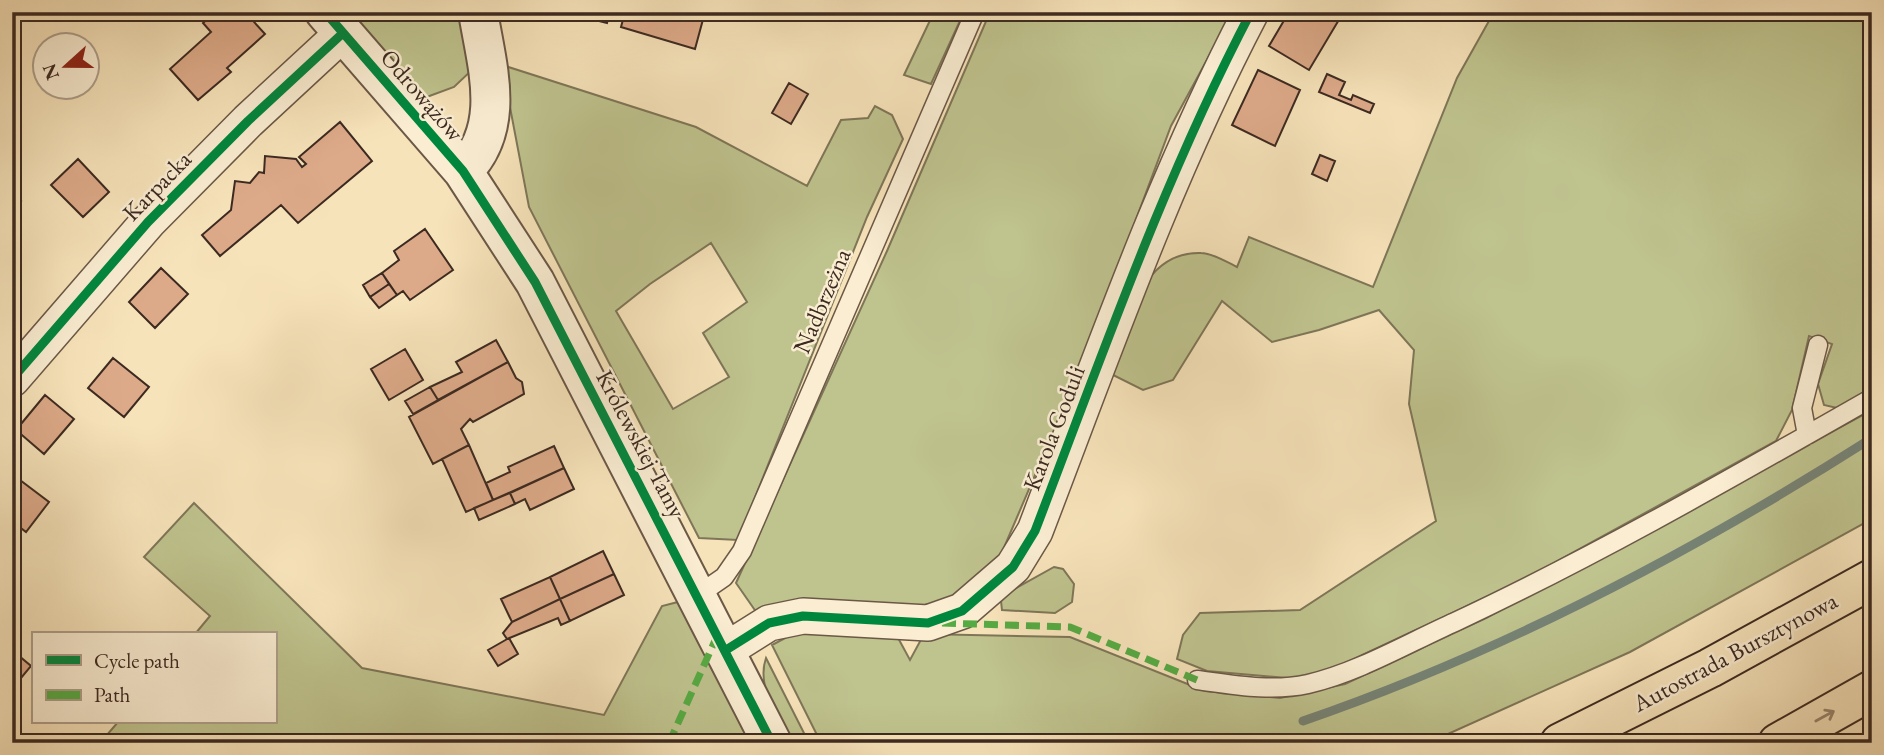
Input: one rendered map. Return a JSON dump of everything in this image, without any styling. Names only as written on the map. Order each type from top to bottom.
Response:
[{"type":"highway","name":"Autostrada Bursztynowa","points":[[1560,743],[1710,668],[1872,579]]},
{"type":"highway","points":[[1778,743],[1872,690]]},
{"type":"street","points":[[463,171],[477,157],[492,115],[478,12]]},
{"type":"street","name":"Karola Goduli","points":[[726,650],[769,623],[803,616],[928,623],[962,611],[1013,566],[1035,531],[1139,260],[1205,100],[1251,12]]},
{"type":"street","name":"Odrowążów","points":[[334,23],[463,171]]},
{"type":"street","name":"Karpacka","points":[[12,379],[148,222],[248,121],[334,23]]},
{"type":"street","name":"Królewskiej Tamy","points":[[463,171],[535,282],[772,743]]},
{"type":"lane","name":"Nadbrzeżna","points":[[698,595],[724,577],[742,551],[975,12]]},
{"type":"lane","points":[[1807,435],[1802,408],[1818,345]]},
{"type":"lane","points":[[1197,680],[1260,688],[1308,684],[1359,666],[1514,594],[1872,398]]},
{"type":"green space","points":[[349,12],[464,12],[474,68],[454,87],[424,98]]},
{"type":"green space","points":[[934,12],[964,12],[931,84],[904,75]]},
{"type":"green space","points":[[990,12],[1233,12],[1171,126],[1077,377],[997,564],[959,596],[920,610],[759,616],[736,583],[887,251]]},
{"type":"green space","points":[[1494,12],[1872,12],[1872,388],[1837,408],[1824,405],[1818,384],[1832,344],[1809,336],[1792,410],[1776,441],[1523,580],[1343,664],[1299,679],[1207,671],[1177,659],[1183,635],[1200,613],[1300,610],[1436,521],[1409,404],[1414,350],[1379,310],[1272,342],[1222,301],[1173,380],[1143,390],[1109,373],[1139,295],[1149,278],[1163,264],[1180,256],[1205,253],[1237,267],[1249,237],[1373,287],[1457,78]]},
{"type":"green space","points":[[502,65],[696,127],[807,186],[841,120],[868,118],[875,106],[892,115],[903,139],[867,217],[738,540],[699,538],[529,207]],"holes":[[[711,243],[747,302],[703,333],[729,377],[673,409],[616,311],[650,284]]]},
{"type":"green space","points":[[1872,410],[1872,519],[1630,652],[1428,743],[821,743],[772,645],[802,629],[897,636],[910,660],[924,634],[1070,637],[1205,691],[1280,698],[1345,684],[1486,618]]},
{"type":"green space","points":[[194,503],[362,668],[604,715],[662,606],[678,602],[753,743],[100,743],[116,724],[276,724],[276,632],[197,632],[210,616],[144,557]]},
{"type":"green space","points":[[1054,567],[1063,569],[1074,584],[1072,602],[1055,613],[1002,610],[1001,601],[1009,592]]},
{"type":"green space","points":[[766,658],[809,743],[790,743],[780,724],[766,691]]},
{"type":"building","points":[[215,12],[245,12],[265,34],[227,68],[231,72],[198,100],[170,69],[211,32],[203,23]]},
{"type":"building","points":[[564,12],[610,12],[607,23]]},
{"type":"building","points":[[625,12],[705,12],[695,49],[621,27]]},
{"type":"building","points":[[1289,12],[1343,13],[1309,70],[1269,46]]},
{"type":"building","points":[[1258,70],[1300,90],[1275,146],[1232,125]]},
{"type":"building","points":[[1327,74],[1345,82],[1339,95],[1351,100],[1353,95],[1374,104],[1370,113],[1319,92]]},
{"type":"building","points":[[789,83],[808,94],[791,124],[772,113]]},
{"type":"building","points":[[340,122],[372,161],[298,223],[281,205],[220,256],[202,235],[231,210],[235,181],[250,183],[259,172],[264,173],[265,156],[296,159],[302,167],[306,164],[299,157]]},
{"type":"building","points":[[1320,155],[1335,161],[1327,181],[1312,174]]},
{"type":"building","points":[[78,159],[109,192],[83,217],[51,185]]},
{"type":"building","points":[[12,192],[21,201],[12,210]]},
{"type":"building","points":[[425,229],[453,270],[410,300],[403,291],[397,295],[382,273],[399,260],[394,251]]},
{"type":"building","points":[[161,268],[188,294],[155,328],[129,302]]},
{"type":"building","points":[[382,273],[389,284],[370,297],[363,285]]},
{"type":"building","points":[[389,284],[397,295],[379,308],[370,297]]},
{"type":"building","points":[[496,340],[508,362],[438,400],[430,387],[462,372],[456,362]]},
{"type":"building","points":[[405,349],[423,380],[389,400],[371,369]]},
{"type":"building","points":[[113,358],[149,387],[124,417],[88,388]]},
{"type":"building","points":[[508,362],[516,378],[522,382],[524,394],[473,422],[470,419],[461,429],[469,445],[433,464],[409,417]]},
{"type":"building","points":[[430,387],[438,400],[413,414],[405,401]]},
{"type":"building","points":[[45,395],[74,419],[44,454],[16,430]]},
{"type":"building","points":[[469,445],[493,500],[466,512],[442,459]]},
{"type":"building","points":[[554,446],[564,468],[493,500],[486,483],[510,472],[508,467]]},
{"type":"building","points":[[564,468],[574,489],[530,510],[525,499],[515,504],[510,493]]},
{"type":"building","points":[[12,474],[49,502],[26,532],[12,521]]},
{"type":"building","points":[[510,493],[515,504],[479,520],[474,508]]},
{"type":"building","points":[[603,551],[614,574],[560,599],[550,577]]},
{"type":"building","points":[[614,574],[624,595],[570,621],[560,599]]},
{"type":"building","points":[[550,577],[560,599],[512,622],[501,599]]},
{"type":"building","points":[[560,599],[570,621],[561,625],[558,618],[507,639],[503,633],[512,622]]},
{"type":"building","points":[[509,638],[518,654],[498,666],[488,650]]},
{"type":"building","points":[[12,650],[31,666],[12,689]]},
{"type":"waterway","points":[[1303,721],[1452,664],[1596,596],[1736,521],[1872,438]]},
{"type":"marked path","points":[[942,623],[1070,627],[1197,680]]},
{"type":"marked path","points":[[669,743],[718,634]]},
{"type":"cycle path","points":[[325,12],[463,171],[535,282],[772,743]]},
{"type":"cycle path","points":[[726,650],[769,623],[803,616],[928,623],[962,611],[1013,567],[1035,531],[1162,203],[1219,75],[1251,12]]},
{"type":"cycle path","points":[[12,379],[148,222],[248,121],[343,33]]}]
